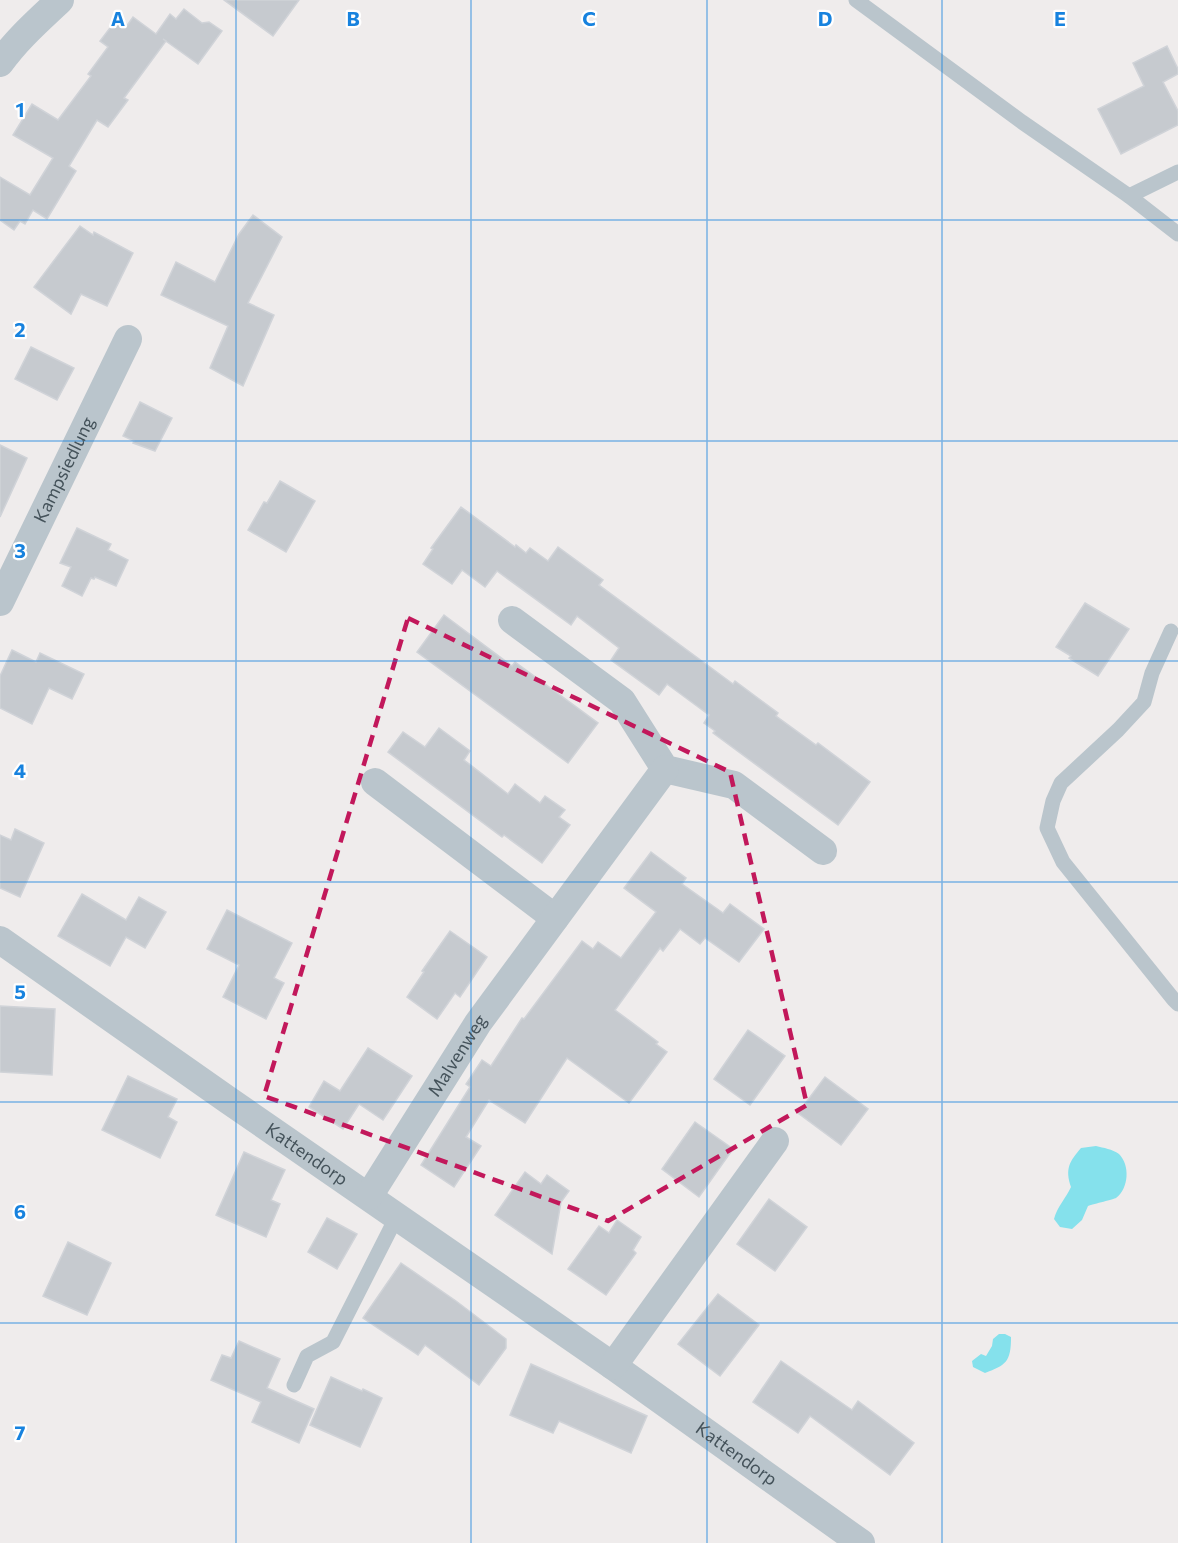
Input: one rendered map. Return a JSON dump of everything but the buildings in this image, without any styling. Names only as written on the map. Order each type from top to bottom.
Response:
[{"type":"street","points":[[0,63],[9,50],[60,0]]},
{"type":"street","name":"Kampsiedlung","points":[[0,602],[129,339]]},
{"type":"street","points":[[512,620],[622,701],[665,769],[734,785],[823,851]]},
{"type":"street","name":"Malvenweg","points":[[369,1196],[478,1023],[665,769]]},
{"type":"street","points":[[375,782],[555,918]]},
{"type":"street","name":"Kattendorp","points":[[0,940],[613,1366],[861,1543]]},
{"type":"street","points":[[613,1366],[775,1141]]},
{"type":"lane","points":[[856,0],[1022,122],[1129,196],[1178,234]]},
{"type":"lane","points":[[1129,196],[1178,172]]},
{"type":"lane","points":[[1171,631],[1152,673],[1144,702],[1118,730],[1061,783],[1053,801],[1047,828],[1064,862],[1178,1004]]},
{"type":"lane","points":[[294,1385],[307,1356],[333,1342],[397,1216]]},
{"type":"highlighted area","points":[[408,618],[730,772],[807,1105],[608,1221],[264,1096]]},
{"type":"water","points":[[1096,1146],[1114,1151],[1123,1159],[1126,1170],[1124,1188],[1116,1198],[1088,1206],[1082,1220],[1072,1229],[1060,1227],[1054,1219],[1071,1187],[1068,1170],[1071,1162],[1081,1148]]},
{"type":"water","points":[[999,1334],[1011,1337],[1010,1352],[1006,1361],[998,1368],[985,1373],[973,1367],[972,1361],[981,1354],[986,1356],[993,1339]]}]
